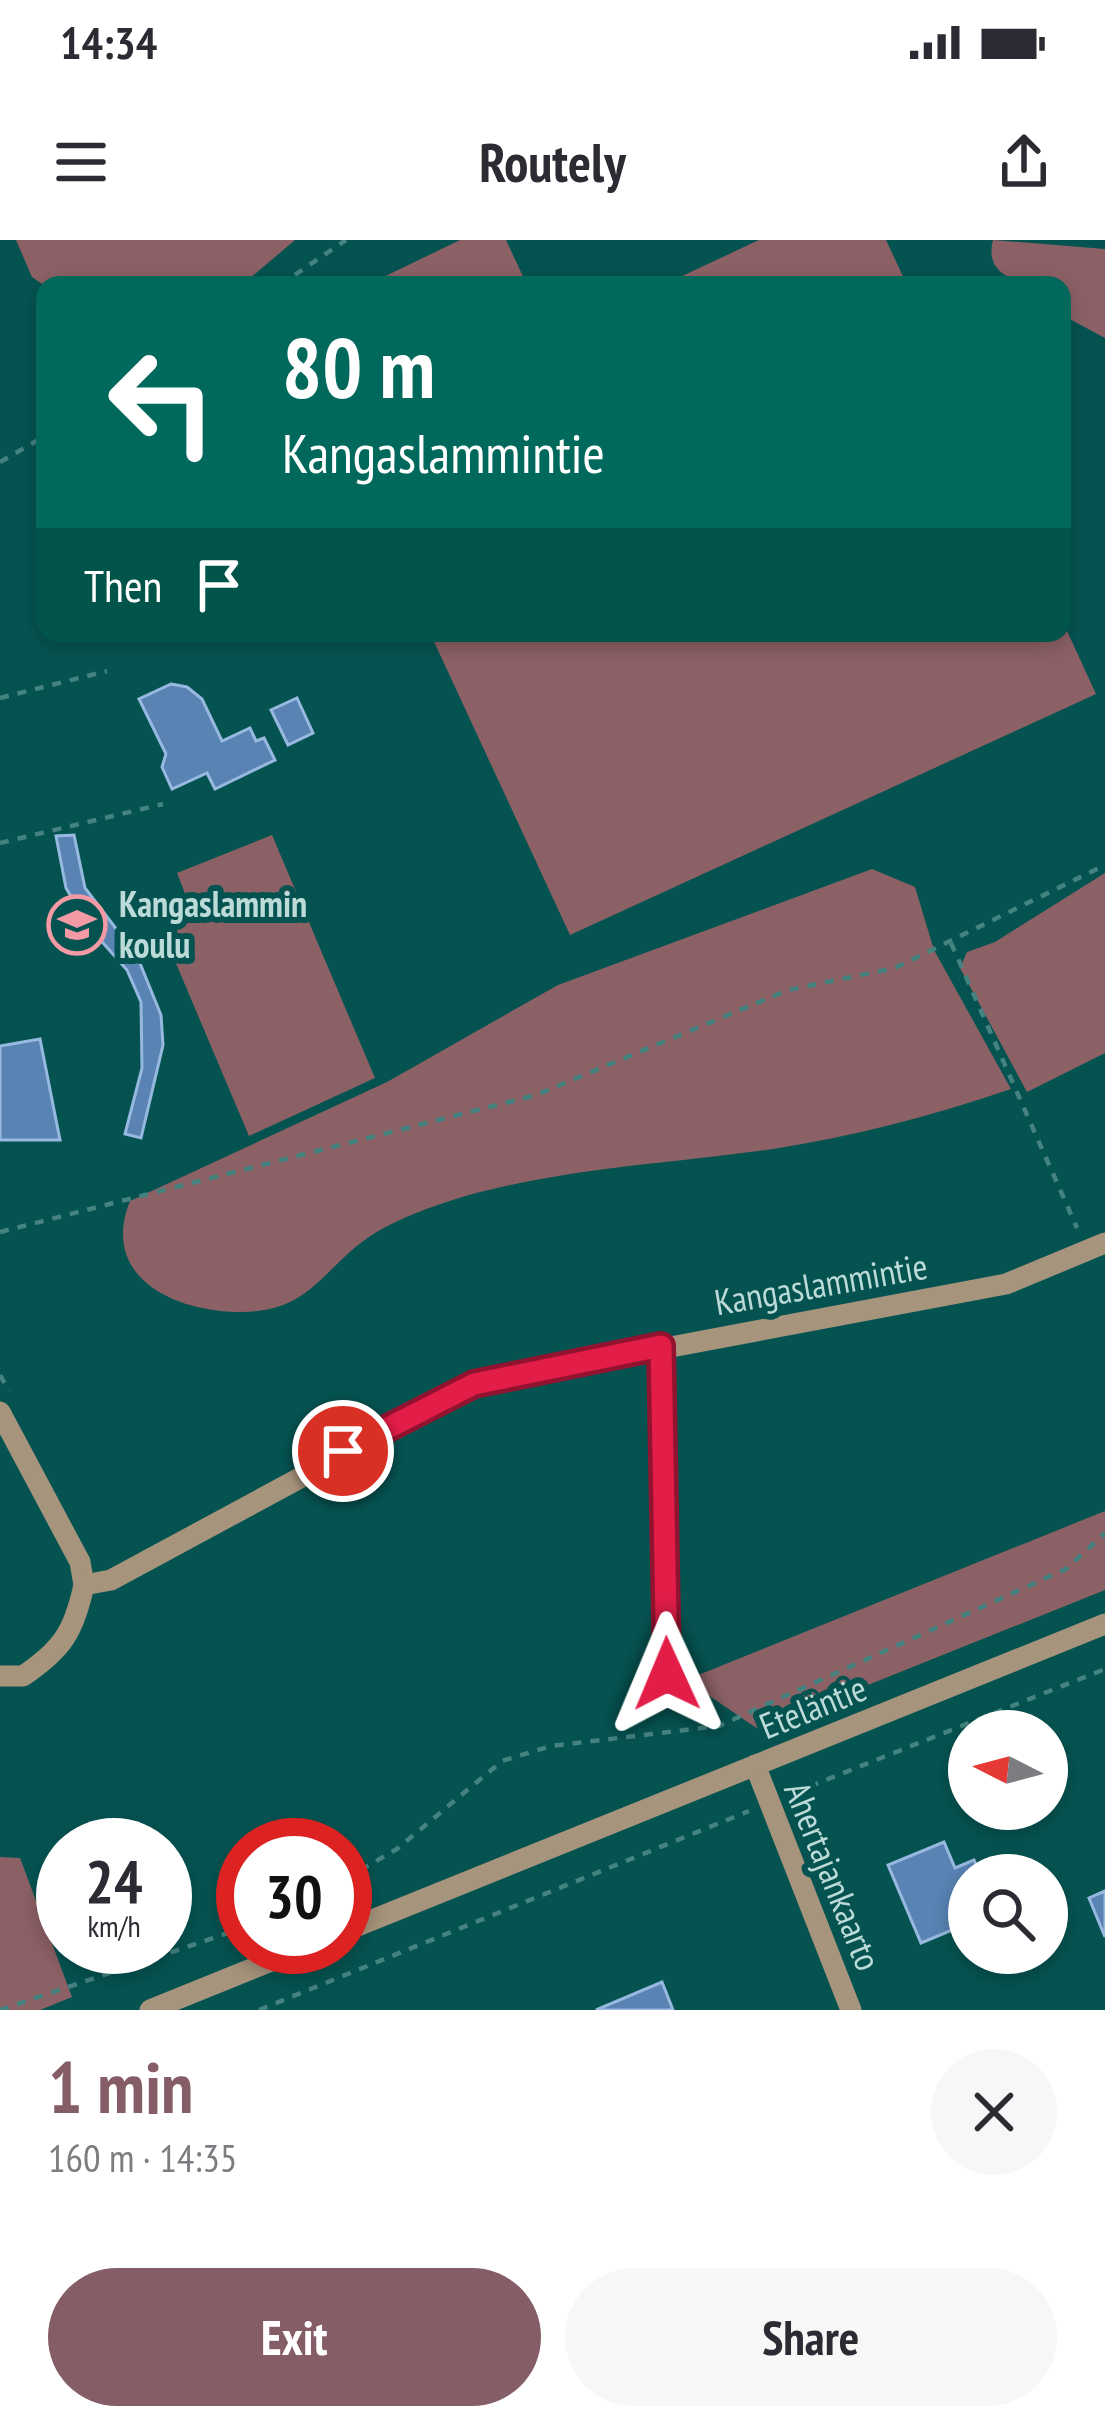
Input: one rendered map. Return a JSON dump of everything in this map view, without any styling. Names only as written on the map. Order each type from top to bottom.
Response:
[{"type":"street","name":"Kangaslammintie","points":[[85,1585],[111,1580],[420,1408],[474,1384],[1006,1284],[1096,1247]]},
{"type":"street","points":[[661,1346],[667,1674]]},
{"type":"street","points":[[0,1412],[80,1562],[85,1585],[75,1628],[61,1644],[23,1676],[0,1676]]},
{"type":"street","name":"Eteläntie","points":[[372,1920],[1105,1624]]},
{"type":"street","name":"Ahertajankaarto","points":[[755,1766],[766,1804],[851,2010]]},
{"type":"street","points":[[150,2010],[239,1974]]},
{"type":"path","points":[[293,276],[346,240]]},
{"type":"path","points":[[0,462],[36,441]]},
{"type":"path","points":[[0,698],[106,671]]},
{"type":"path","points":[[0,843],[63,823],[163,804]]},
{"type":"path","points":[[0,1232],[536,1095],[788,990],[895,968],[1105,865]]},
{"type":"path","points":[[951,943],[1096,1247]]},
{"type":"path","points":[[372,1864],[398,1850],[502,1761],[550,1746],[719,1726],[1066,1569],[1105,1533]]},
{"type":"path","points":[[260,2010],[1105,1669]]},
{"type":"path","points":[[0,2010],[216,1937]]},
{"type":"shaded area","points":[[16,240],[295,240],[253,276],[32,277]]},
{"type":"shaded area","points":[[460,240],[506,240],[523,276],[386,276]]},
{"type":"shaded area","points":[[759,240],[886,240],[903,276],[682,276]]},
{"type":"shaded area","points":[[993,240],[1105,249],[1105,338],[1071,320],[1071,276],[1007,276],[995,265]]},
{"type":"shaded area","points":[[1071,640],[1096,694],[570,935],[434,642]]},
{"type":"shaded area","points":[[272,835],[375,1078],[249,1136],[164,935],[195,919],[177,873]]},
{"type":"shaded area","points":[[872,869],[915,887],[934,950],[1011,1089],[834,1138],[575,1173],[459,1198],[375,1233],[300,1296],[263,1310],[238,1312],[189,1305],[148,1284],[134,1269],[125,1250],[123,1227],[130,1201],[387,1082],[558,985]]},
{"type":"shaded area","points":[[1105,873],[1105,1053],[1027,1092],[960,968],[967,952],[995,942]]},
{"type":"shaded area","points":[[1105,1511],[1105,1590],[758,1729],[686,1680]]},
{"type":"shaded area","points":[[0,1857],[20,1858],[36,1901],[36,1974],[63,1974],[72,1997],[40,2010],[0,2010]]},
{"type":"building","points":[[171,684],[187,687],[202,699],[222,741],[250,728],[256,741],[264,738],[275,760],[215,789],[207,773],[172,789],[162,767],[166,754],[139,699]]},
{"type":"building","points":[[297,698],[313,733],[288,745],[271,710]]},
{"type":"building","points":[[74,835],[85,888],[137,956],[161,1015],[163,1045],[141,1138],[125,1134],[142,1068],[141,1002],[127,970],[89,927],[66,888],[56,836]]},
{"type":"building","points":[[40,1039],[60,1140],[0,1140],[0,1046]]},
{"type":"building","points":[[944,1842],[949,1854],[948,1932],[921,1943],[888,1865]]},
{"type":"building","points":[[1105,1891],[1105,1937],[1089,1898]]},
{"type":"building","points":[[662,1982],[673,2010],[596,2010]]},
{"type":"place","name":"Kangaslammin koulu","points":[[77,925]]},
{"type":"route","points":[[343,1451],[474,1384],[661,1346],[667,1674]]}]
